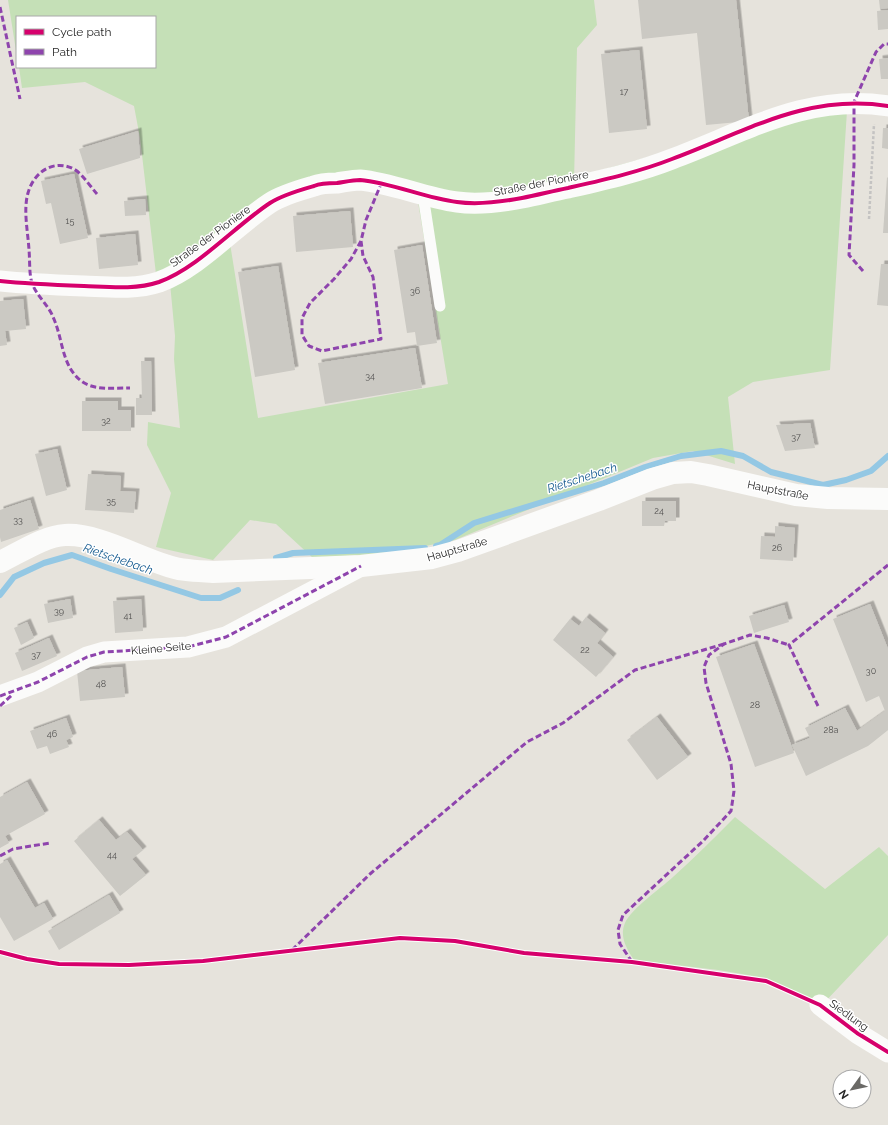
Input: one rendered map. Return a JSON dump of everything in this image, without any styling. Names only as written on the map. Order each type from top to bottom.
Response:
[{"type":"street","name":"Straße der Pioniere","points":[[0,281],[103,287],[142,286],[160,282],[193,263],[271,202],[316,185],[359,180],[458,202],[481,203],[522,198],[645,168],[672,159],[772,119],[797,111],[825,105],[854,102],[881,105]]},
{"type":"street","name":"Hauptstraße","points":[[0,562],[46,540],[65,535],[81,536],[100,541],[166,566],[192,571],[213,572],[362,566],[432,558],[458,551],[652,479],[673,473],[692,472],[708,474],[796,495],[828,498],[888,499]]},
{"type":"street","name":"Kleine Seite","points":[[0,696],[38,682],[87,657],[104,652],[188,647],[226,637],[362,566]]},
{"type":"street","name":"Siedlung","points":[[820,1005],[857,1033],[888,1052]]},
{"type":"lane","points":[[423,195],[440,306]]},
{"type":"path","points":[[869,219],[881,105]]},
{"type":"green space","points":[[8,0],[594,0],[597,25],[577,48],[574,182],[482,201],[308,178],[180,261],[156,274],[140,138],[134,106],[85,82],[22,88],[19,68],[156,68],[156,16],[16,16],[16,51]]},
{"type":"green space","points":[[847,111],[830,370],[753,382],[728,397],[735,464],[693,451],[653,458],[455,540],[391,553],[313,558],[276,524],[250,520],[213,560],[156,547],[171,493],[147,445],[148,422],[180,428],[174,359],[175,336],[170,283],[229,237],[258,418],[448,384],[417,196],[466,208],[780,120]]},
{"type":"green space","points":[[735,817],[825,889],[879,847],[888,856],[888,935],[823,1004],[766,978],[718,970],[634,960],[626,947],[623,938],[623,928],[628,917],[633,911],[673,877]]},
{"type":"building","points":[[638,0],[736,0],[749,121],[706,125],[697,33],[642,39]]},
{"type":"building","points":[[879,0],[888,0],[888,8],[880,9]]},
{"type":"building","points":[[888,10],[888,29],[878,30],[877,11]]},
{"type":"building","points":[[639,50],[647,129],[609,133],[601,54]]},
{"type":"building","points":[[888,58],[888,79],[881,79],[879,59]]},
{"type":"building","points":[[883,128],[888,128],[888,149],[882,148]]},
{"type":"building","points":[[138,131],[140,158],[87,174],[79,149]]},
{"type":"building","points":[[74,174],[88,238],[60,244],[51,203],[46,204],[41,181]]},
{"type":"building","points":[[887,177],[888,233],[883,233]]},
{"type":"building","points":[[145,199],[146,215],[125,216],[124,201]]},
{"type":"building","points":[[350,211],[353,247],[296,252],[293,216]]},
{"type":"building","points":[[135,234],[138,265],[99,269],[96,238]]},
{"type":"building","points":[[422,245],[437,343],[417,346],[415,332],[407,333],[394,250]]},
{"type":"building","points":[[881,264],[888,264],[888,306],[877,305]]},
{"type":"building","points":[[278,266],[295,370],[255,377],[238,272]]},
{"type":"building","points":[[23,299],[26,329],[5,331],[7,345],[0,346],[0,301]]},
{"type":"building","points":[[415,348],[422,388],[325,404],[318,363]]},
{"type":"building","points":[[141,361],[151,361],[152,415],[136,415],[136,398],[142,398]]},
{"type":"building","points":[[82,401],[118,401],[118,410],[131,410],[131,431],[82,431]]},
{"type":"building","points":[[810,423],[815,448],[785,451],[776,425]]},
{"type":"building","points":[[57,449],[67,490],[46,496],[35,454]]},
{"type":"building","points":[[88,474],[121,476],[120,491],[136,492],[134,513],[85,510]]},
{"type":"building","points":[[30,500],[39,529],[1,542],[0,510]]},
{"type":"building","points":[[642,501],[676,501],[676,521],[665,521],[664,526],[642,526]]},
{"type":"building","points":[[775,526],[795,528],[793,561],[760,559],[761,536],[775,537]]},
{"type":"building","points":[[70,599],[73,618],[48,623],[44,604]]},
{"type":"building","points":[[141,599],[143,631],[115,633],[113,601]]},
{"type":"building","points":[[870,604],[888,649],[888,730],[868,746],[806,776],[792,745],[810,738],[805,728],[845,708],[857,731],[885,711],[879,696],[866,702],[833,619]]},
{"type":"building","points":[[784,605],[789,622],[754,633],[749,616]]},
{"type":"building","points":[[586,617],[605,633],[597,643],[613,657],[596,677],[553,640],[570,619],[579,626]]},
{"type":"building","points":[[27,622],[34,638],[21,645],[14,628]]},
{"type":"building","points":[[49,638],[57,656],[22,671],[15,653]]},
{"type":"building","points":[[754,644],[794,753],[755,767],[716,657]]},
{"type":"building","points":[[122,667],[125,697],[80,701],[77,671]]},
{"type":"building","points":[[657,717],[688,757],[657,780],[627,740]]},
{"type":"building","points":[[66,718],[73,737],[66,740],[69,747],[50,754],[47,746],[37,749],[30,731]]},
{"type":"building","points":[[27,782],[45,814],[5,836],[9,843],[0,848],[0,797]]},
{"type":"building","points":[[99,820],[116,840],[127,832],[143,850],[132,859],[146,875],[120,896],[74,841]]},
{"type":"building","points":[[7,860],[35,908],[44,903],[53,919],[14,941],[0,917],[0,864]]},
{"type":"building","points":[[109,895],[120,913],[59,950],[48,931]]},
{"type":"waterway","name":"Rietschebach","points":[[436,546],[440,545],[474,523],[604,483],[645,467],[681,456],[721,451],[743,456],[771,472],[823,485],[846,480],[871,471],[888,456]]},
{"type":"waterway","name":"Rietschebach","points":[[276,558],[293,553],[425,548]]},
{"type":"waterway","name":"Rietschebach","points":[[0,595],[14,577],[44,563],[72,555],[201,598],[220,598],[238,590]]},
{"type":"marked path","points":[[0,7],[20,99]]},
{"type":"marked path","points":[[863,271],[849,255],[854,165],[854,102],[876,52],[884,44],[888,44]]},
{"type":"marked path","points":[[97,194],[80,173],[69,167],[61,165],[47,168],[35,178],[28,193],[26,207],[31,279],[36,292],[53,317],[66,359],[74,374],[85,384],[91,386],[104,388],[130,388]]},
{"type":"marked path","points":[[361,241],[351,259],[310,303],[302,318],[302,335],[309,346],[322,351],[381,339],[373,277],[363,256],[361,241],[366,220],[381,184]]},
{"type":"marked path","points":[[818,706],[789,645],[888,565]]},
{"type":"marked path","points":[[0,696],[38,682],[87,657],[104,652],[188,647],[226,637],[361,566]]},
{"type":"marked path","points":[[632,962],[620,944],[618,930],[623,915],[703,841],[731,811],[734,791],[731,764],[706,683],[704,667],[709,655],[724,644],[750,635],[767,638],[789,645]]},
{"type":"marked path","points":[[292,950],[370,874],[527,742],[563,723],[635,670],[724,644]]},
{"type":"marked path","points":[[0,706],[13,694]]},
{"type":"marked path","points":[[0,856],[13,849],[50,843]]},
{"type":"cycle path","points":[[0,281],[122,287],[150,285],[174,276],[188,267],[257,212],[275,200],[319,184],[360,180],[384,184],[457,202],[490,203],[506,201],[594,182],[647,168],[751,127],[803,110],[830,105],[858,103],[888,106]]},
{"type":"cycle path","points":[[0,952],[27,959],[59,964],[129,965],[203,961],[400,938],[455,941],[524,953],[632,962],[766,981],[820,1005],[857,1033],[888,1052]]}]
